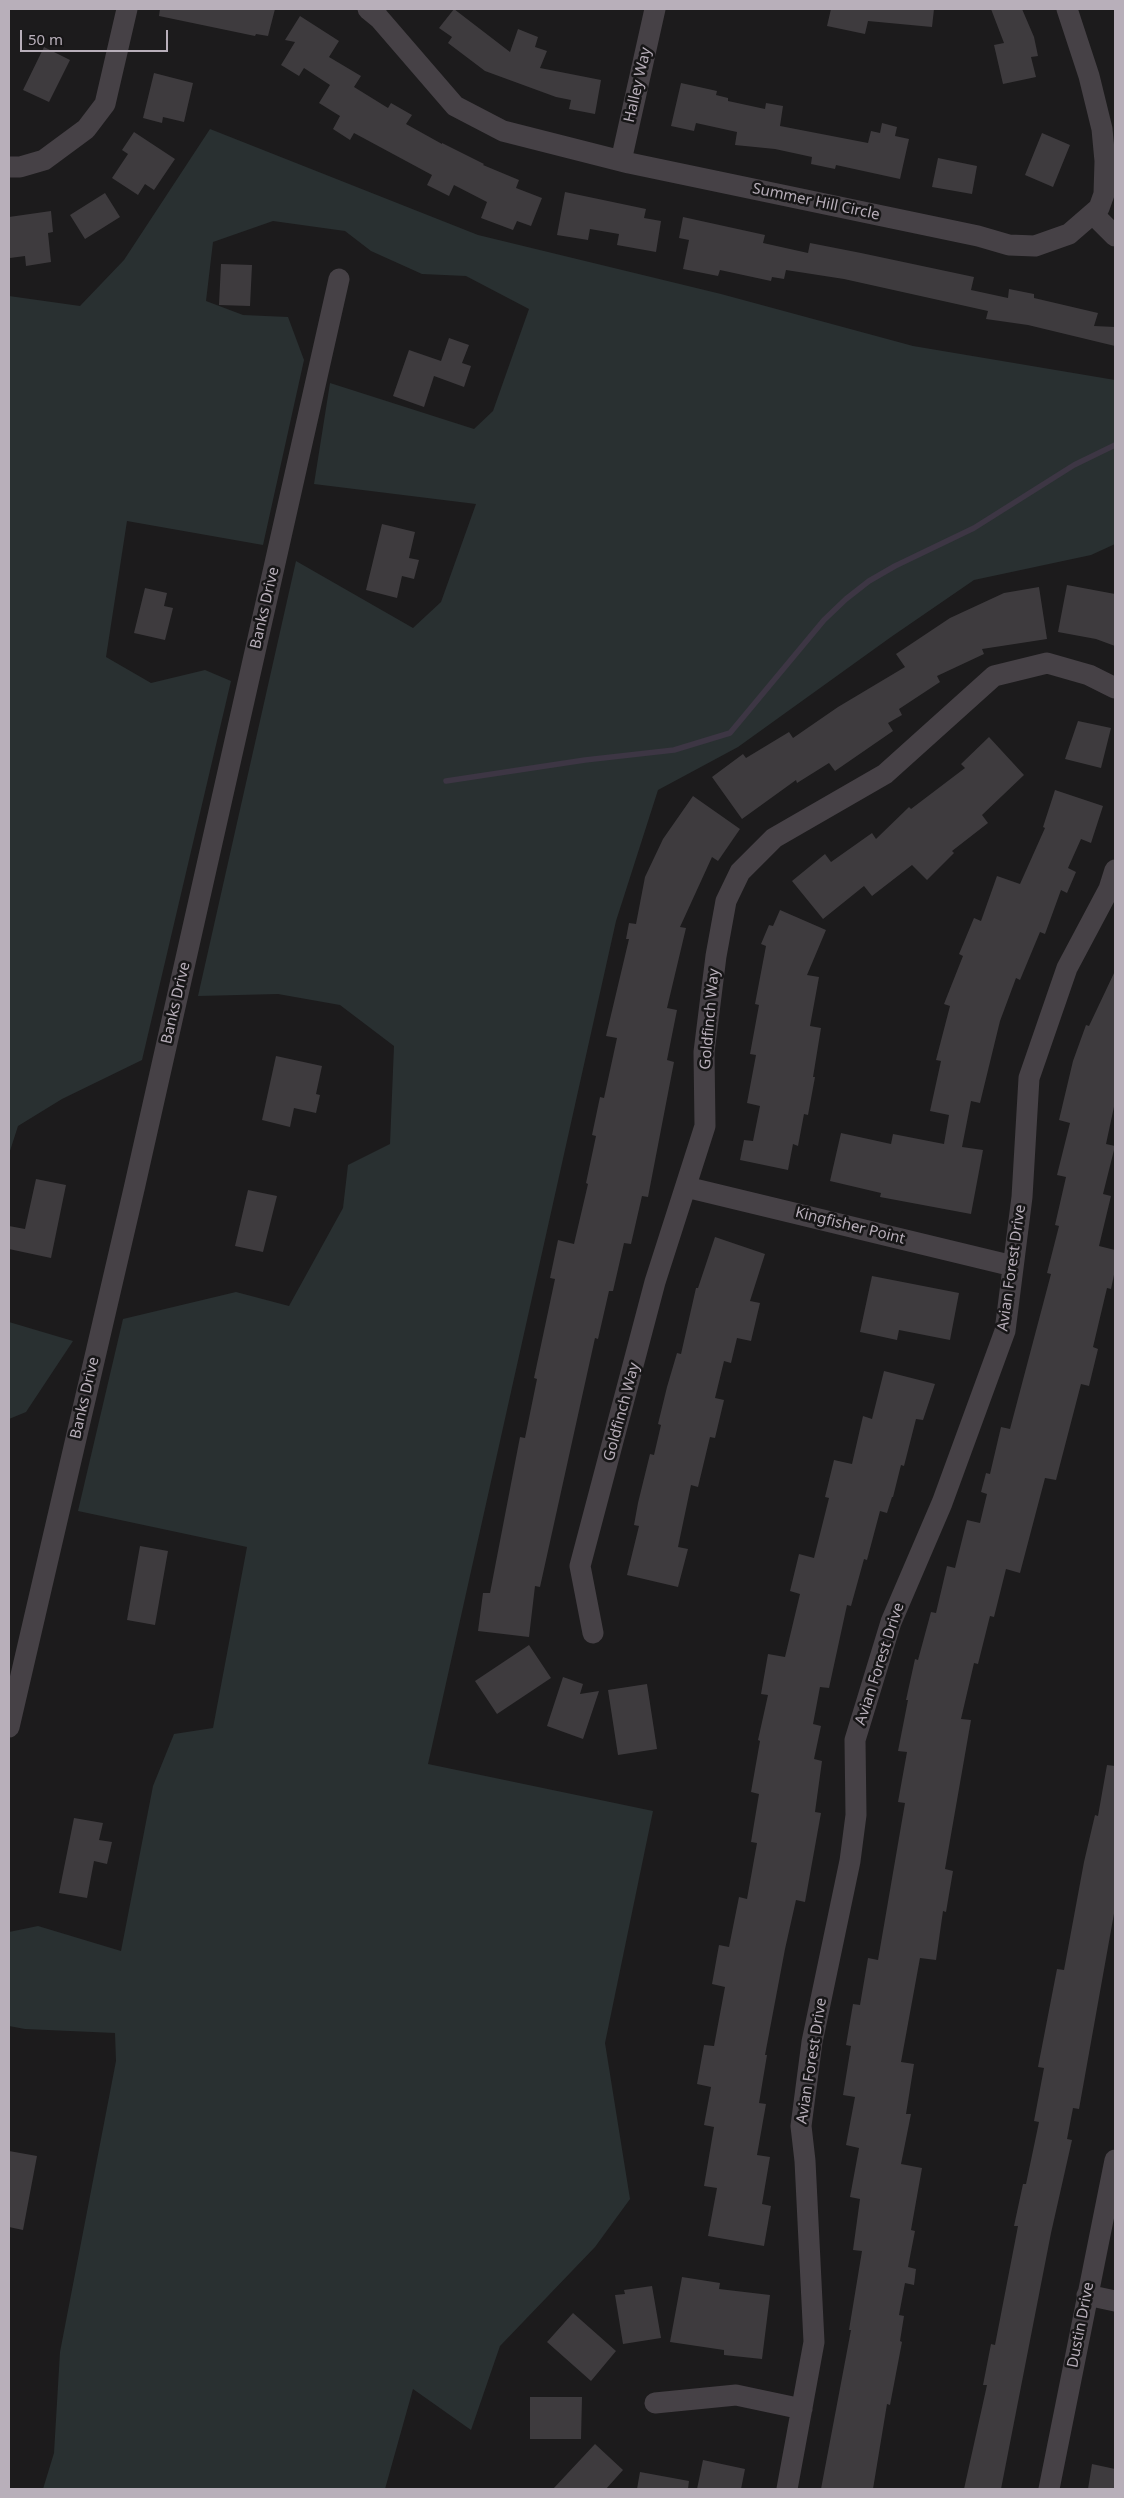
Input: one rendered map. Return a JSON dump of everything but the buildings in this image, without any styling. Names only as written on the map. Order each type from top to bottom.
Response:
[{"type":"street","points":[[9,167],[20,167],[44,160],[86,129],[104,104],[127,9]]},
{"type":"street","name":"Summer Hill Circle","points":[[368,9],[379,18],[455,106],[503,131],[621,161],[969,234],[1009,245],[1035,246],[1057,240],[1069,234],[1100,208],[1104,194],[1105,161],[1102,129],[1067,9]]},
{"type":"street","name":"Halley Way","points":[[621,161],[655,9]]},
{"type":"street","points":[[1093,214],[1115,236]]},
{"type":"street","name":"Banks Drive","points":[[9,1727],[134,1189],[339,279]]},
{"type":"street","name":"Goldfinch Way","points":[[593,1633],[580,1566],[655,1282],[706,1126],[704,1052],[716,956],[726,901],[740,872],[774,838],[886,774],[994,676],[1047,663],[1089,675],[1115,688]]},
{"type":"street","name":"Avian Forest Drive","points":[[787,2489],[814,2342],[805,2160],[801,2126],[812,2042],[850,1861],[856,1814],[855,1740],[891,1622],[942,1503],[1005,1332],[1022,1197],[1029,1078],[1067,968],[1109,889],[1115,870]]},
{"type":"street","name":"Kingfisher Point","points":[[686,1187],[1013,1266]]},
{"type":"street","name":"Dustin Drive","points":[[1049,2489],[1115,2160]]},
{"type":"street","points":[[1087,2295],[1115,2301]]},
{"type":"street","points":[[655,2403],[736,2395],[802,2409]]},
{"type":"shaded area","points":[[210,129],[478,235],[721,294],[913,346],[1115,380],[1115,544],[1091,555],[974,580],[738,747],[658,790],[616,921],[428,1764],[653,1811],[605,2043],[630,2199],[595,2247],[500,2346],[471,2430],[413,2389],[385,2489],[43,2489],[54,2453],[60,2352],[116,2061],[115,2033],[25,2029],[9,2026],[9,1932],[38,1926],[121,1951],[153,1786],[174,1734],[213,1728],[247,1547],[78,1511],[123,1319],[236,1292],[289,1306],[343,1208],[348,1165],[390,1144],[394,1046],[340,1005],[278,994],[198,996],[296,561],[413,628],[441,602],[476,504],[314,484],[330,383],[474,429],[493,411],[529,309],[466,276],[422,274],[371,251],[345,231],[273,221],[213,242],[206,301],[243,315],[288,317],[304,360],[263,545],[127,521],[106,657],[151,683],[205,670],[231,681],[142,1060],[62,1099],[18,1126],[9,1154],[9,296],[80,306],[124,260]]},
{"type":"shaded area","points":[[9,1322],[73,1341],[26,1412],[9,1419]]},
{"type":"waterway","points":[[446,781],[585,760],[674,750],[730,733],[824,620],[869,581],[895,566],[974,528],[1074,465],[1115,445]]}]
